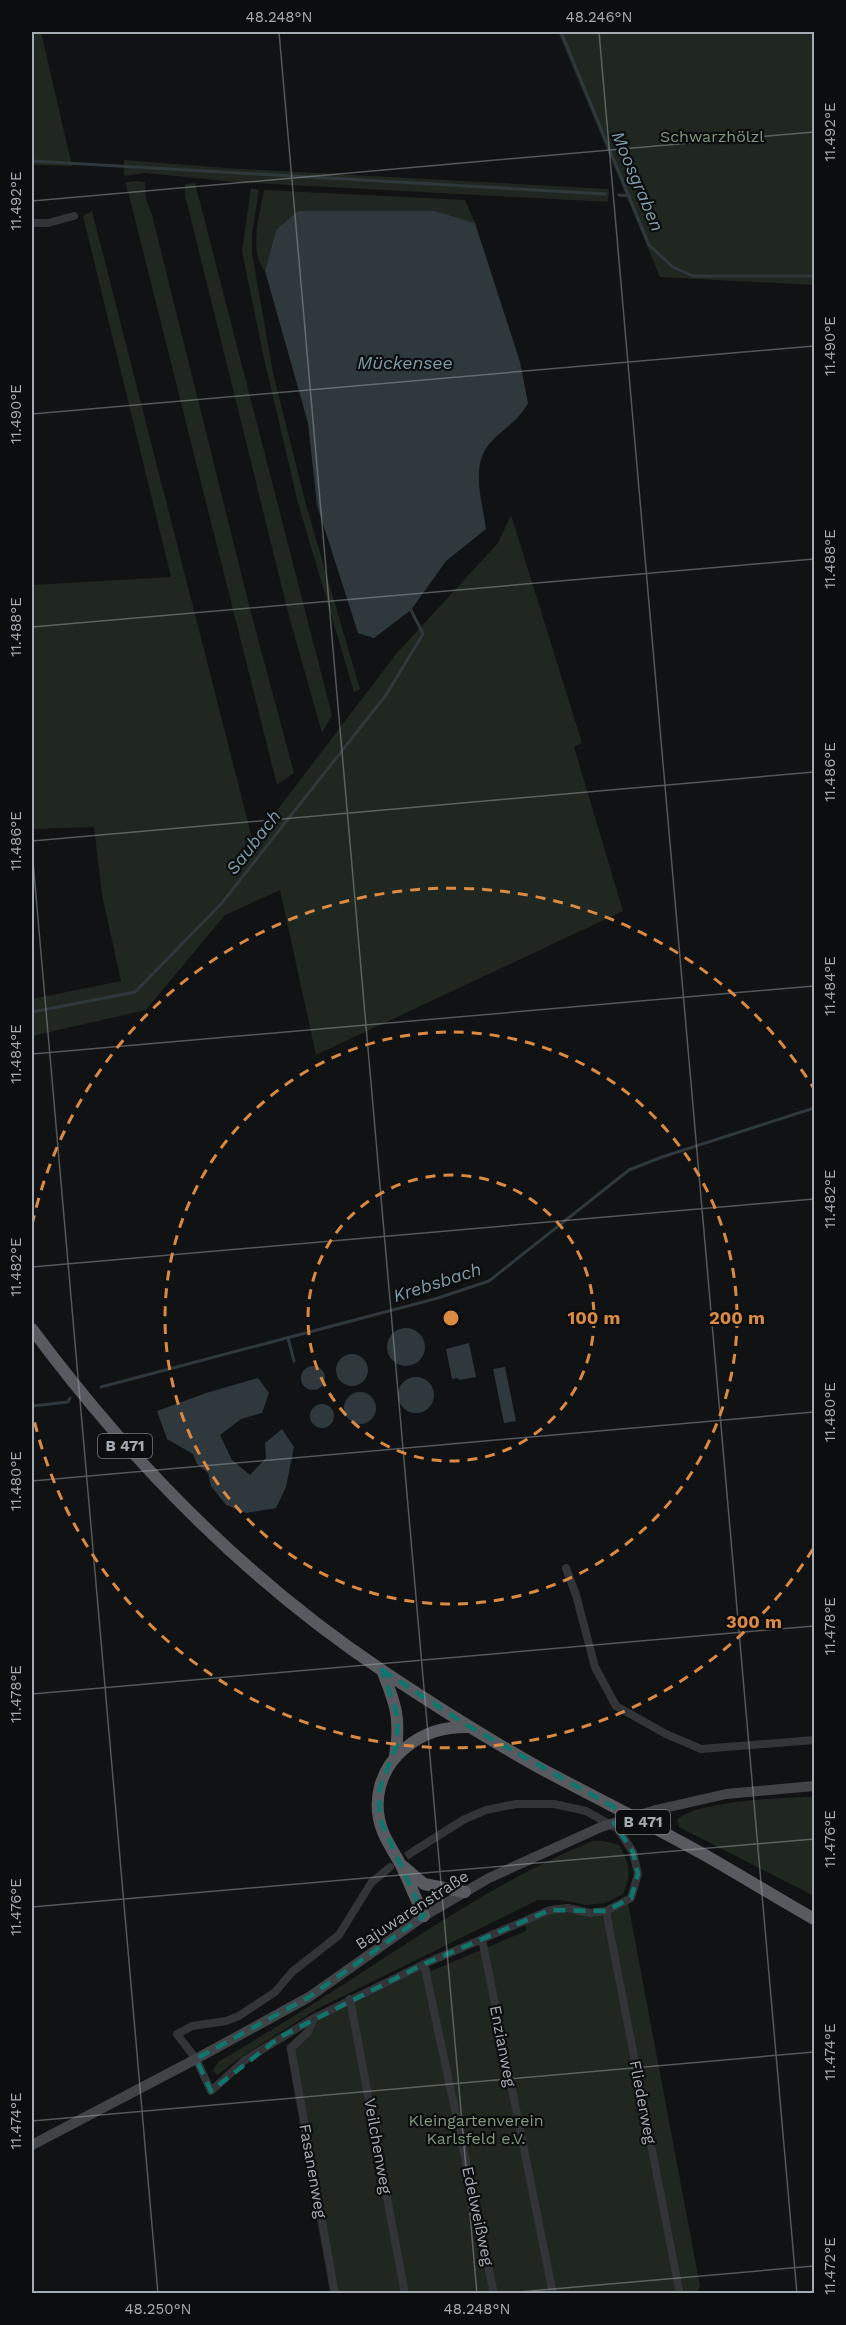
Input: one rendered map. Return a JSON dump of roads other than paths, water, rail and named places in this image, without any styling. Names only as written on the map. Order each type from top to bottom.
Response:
[{"type":"highway","name":"B 471","points":[[32,1329],[116,1436],[188,1512],[290,1602],[382,1670],[470,1727],[703,1854],[814,1920]]},
{"type":"highway","points":[[382,1670],[398,1717],[399,1733],[395,1756]]},
{"type":"highway","points":[[424,1916],[395,1866],[383,1832],[377,1802],[384,1771],[395,1756],[411,1743],[436,1730],[470,1727]]},
{"type":"highway","points":[[395,1866],[424,1884],[465,1892]]},
{"type":"main road","name":"Bajuwarenstraße","points":[[32,2145],[309,1997],[424,1916],[489,1878],[601,1827],[656,1809],[726,1794],[814,1786]]},
{"type":"street","points":[[32,223],[74,216]]},
{"type":"street","points":[[567,1568],[595,1667],[616,1706],[666,1734],[701,1749],[814,1740]]},
{"type":"street","points":[[395,1866],[370,1883],[339,1935],[292,1972],[275,1992],[239,2016],[226,2021],[192,2026],[177,2034],[196,2059],[211,2091],[245,2060],[350,1999],[424,1964],[550,1910],[568,1908],[590,1913],[606,1911],[631,1898],[638,1874],[633,1852],[618,1829],[586,1811],[554,1804],[516,1804],[486,1810],[463,1820],[414,1851]]},
{"type":"street","name":"Fliederweg","points":[[606,1911],[680,2294]]},
{"type":"street","name":"Enzianweg","points":[[482,1939],[553,2294]]},
{"type":"street","name":"Edelweißweg","points":[[424,1964],[495,2294]]},
{"type":"street","name":"Veilchenweg","points":[[350,1999],[405,2294]]},
{"type":"street","name":"Fasanenweg","points":[[314,2018],[308,2032],[291,2048],[335,2294]]},
{"type":"water","name":"Mückensee","points":[[298,211],[435,211],[475,223],[520,362],[528,403],[519,416],[492,441],[482,456],[479,487],[486,529],[446,561],[411,610],[374,638],[358,633],[317,505],[308,423],[265,271],[276,230]]},
{"type":"water","points":[[406,1328],[419,1334],[425,1347],[419,1360],[406,1366],[393,1360],[387,1347],[393,1334]]},
{"type":"water","points":[[469,1343],[476,1377],[452,1379],[446,1349]]},
{"type":"water","points":[[352,1354],[364,1358],[368,1370],[364,1382],[352,1386],[340,1382],[336,1370],[340,1358]]},
{"type":"water","points":[[313,1366],[321,1370],[325,1378],[321,1386],[313,1390],[305,1386],[301,1378],[305,1370]]},
{"type":"water","points":[[505,1367],[516,1421],[504,1423],[493,1369]]},
{"type":"water","points":[[416,1377],[429,1382],[434,1395],[429,1408],[416,1413],[403,1408],[398,1395],[403,1382]]},
{"type":"water","points":[[258,1378],[269,1393],[262,1413],[241,1419],[220,1435],[232,1460],[250,1475],[266,1458],[265,1443],[282,1429],[294,1447],[286,1487],[276,1508],[246,1513],[226,1505],[211,1486],[208,1473],[197,1464],[193,1454],[167,1439],[157,1411],[206,1393]]},
{"type":"water","points":[[360,1392],[371,1397],[376,1408],[371,1419],[360,1424],[349,1419],[344,1408],[349,1397]]},
{"type":"water","points":[[322,1404],[331,1407],[334,1416],[331,1425],[322,1428],[313,1425],[310,1416],[313,1407]]},
{"type":"waterway","name":"Moosgraben","points":[[561,32],[649,245],[673,267],[693,276],[814,276]]},
{"type":"waterway","points":[[32,161],[605,194]]},
{"type":"waterway","name":"Moosgraben","points":[[619,195],[630,196]]},
{"type":"waterway","name":"Saubach","points":[[32,1012],[135,992],[221,904],[386,695],[423,634],[411,610]]},
{"type":"waterway","name":"Krebsbach","points":[[101,1387],[438,1298],[489,1281],[629,1170],[662,1157],[814,1108]]},
{"type":"waterway","points":[[288,1338],[294,1361]]},
{"type":"waterway","name":"Krebsbach","points":[[32,1406],[68,1402],[70,1398]]},
{"type":"tunnel","points":[[396,1863],[414,1851]]},
{"type":"park label","name":"Schwarzhölzl","points":[[712,136]]},
{"type":"park label","name":"Kleingartenverein Karlsfeld e.V.","points":[[476,2129]]}]
